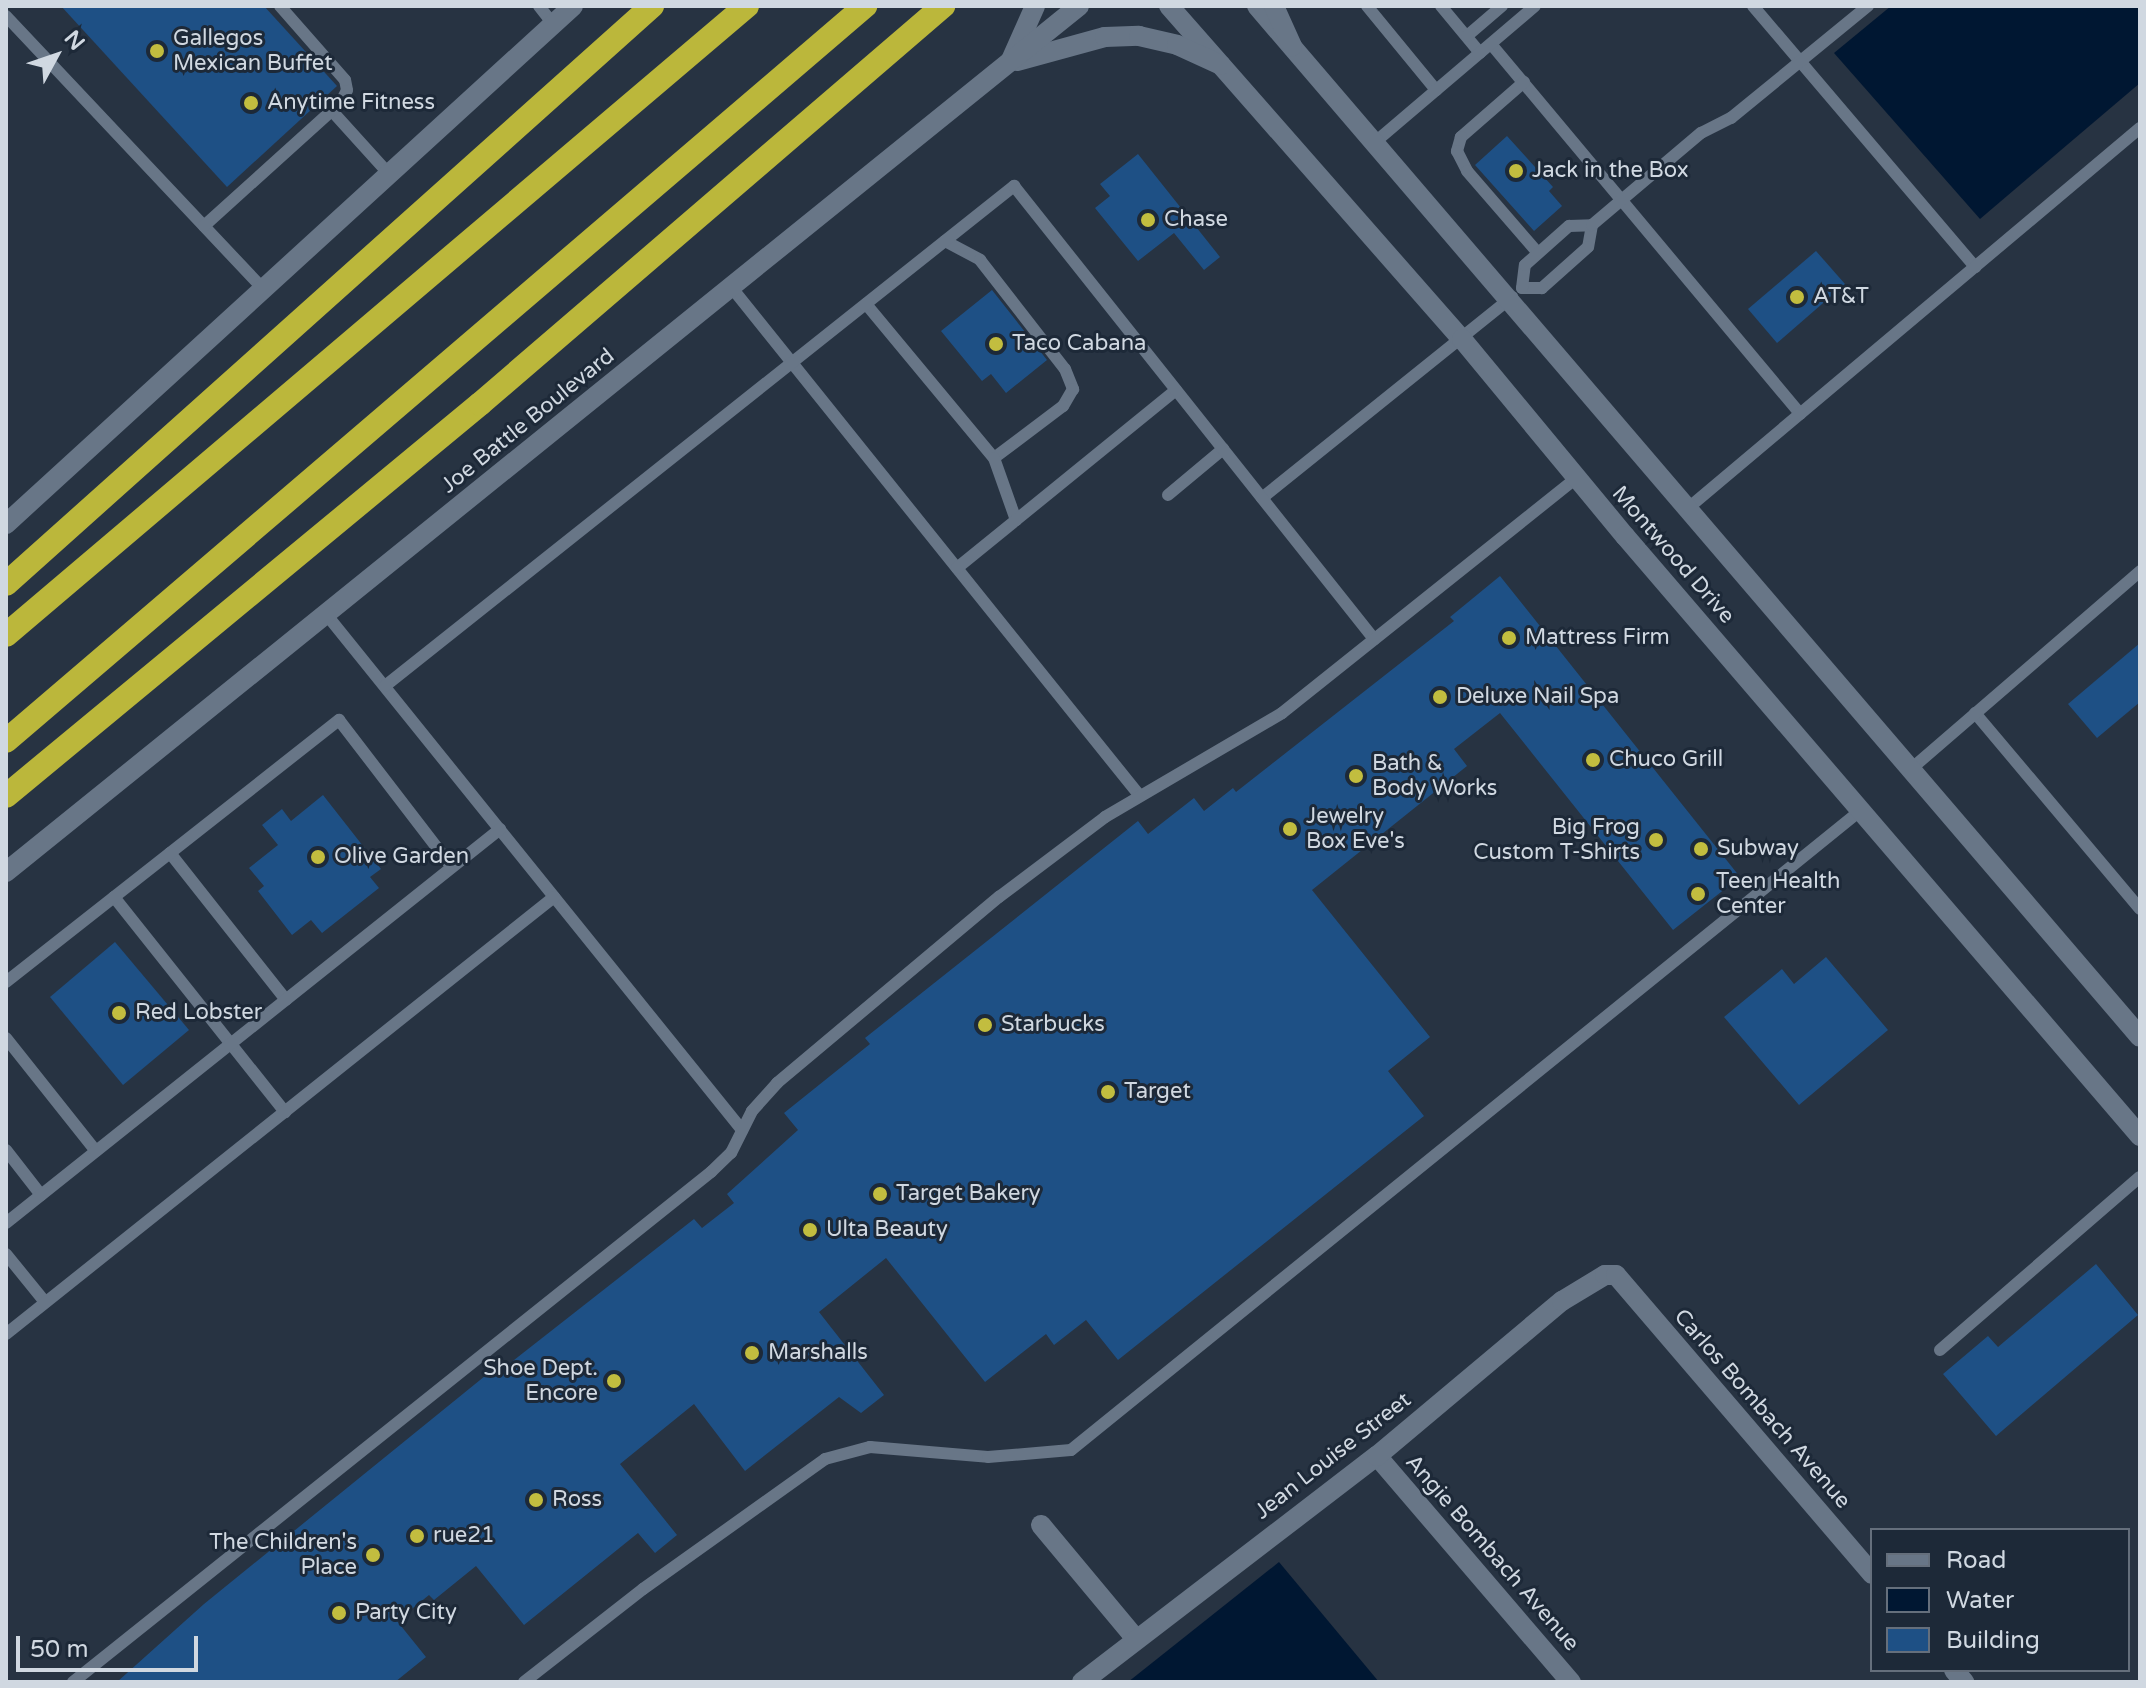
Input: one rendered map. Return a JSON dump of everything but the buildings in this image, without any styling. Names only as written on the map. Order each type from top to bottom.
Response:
[{"type":"highway","points":[[6,584],[652,6]]},
{"type":"highway","points":[[6,635],[747,6]]},
{"type":"highway","points":[[6,741],[865,6]]},
{"type":"highway","points":[[6,796],[480,404],[943,6]]},
{"type":"street","points":[[6,524],[573,6]]},
{"type":"street","points":[[1010,63],[1035,6]]},
{"type":"street","name":"Joe Battle Boulevard","points":[[6,872],[1079,6]]},
{"type":"street","name":"Montwood Drive","points":[[1169,6],[1462,339],[1576,478],[2140,1136]]},
{"type":"street","name":"Montwood Drive","points":[[1257,6],[1374,143],[1515,294],[1687,509],[2137,1028]]},
{"type":"street","points":[[1274,6],[1292,46]]},
{"type":"street","points":[[1010,63],[1105,37],[1139,36],[1221,65]]},
{"type":"street","name":"Jean Louise Street","points":[[1082,1682],[1135,1638],[1377,1456],[1562,1301],[1605,1275],[1616,1275]]},
{"type":"street","name":"Carlos Bombach Avenue","points":[[1616,1275],[1870,1572]]},
{"type":"street","name":"Angie Bombach Avenue","points":[[1377,1456],[1571,1682]]},
{"type":"street","points":[[1041,1525],[1135,1638]]},
{"type":"lane","points":[[204,226],[332,111],[347,90],[345,80],[280,6]]},
{"type":"lane","points":[[539,6],[553,24]]},
{"type":"lane","points":[[1367,6],[1436,90]]},
{"type":"lane","points":[[1441,6],[1467,36],[1486,48],[1524,82],[1800,414]]},
{"type":"lane","points":[[1467,36],[1502,6]]},
{"type":"lane","points":[[1374,143],[1535,6]]},
{"type":"lane","points":[[1753,6],[1975,267]]},
{"type":"lane","points":[[1515,294],[1525,265],[1569,226],[1592,225],[1701,133],[1731,118],[1868,6]]},
{"type":"lane","points":[[6,16],[263,289]]},
{"type":"lane","points":[[1524,82],[1461,137],[1457,151],[1467,171],[1538,253]]},
{"type":"lane","points":[[332,111],[389,174]]},
{"type":"lane","points":[[1687,509],[2140,128]]},
{"type":"lane","points":[[385,686],[1014,186],[1374,639]]},
{"type":"lane","points":[[1262,498],[1515,294],[1542,288],[1588,247],[1592,225]]},
{"type":"lane","points":[[945,241],[980,260],[1065,369],[1073,389],[1063,406],[994,458]]},
{"type":"lane","points":[[732,288],[1139,795]]},
{"type":"lane","points":[[866,304],[994,458],[1016,520]]},
{"type":"lane","points":[[957,568],[1176,390]]},
{"type":"lane","points":[[1168,495],[1223,449]]},
{"type":"lane","points":[[73,1682],[711,1172],[731,1153],[742,1130],[777,1083],[999,897],[1139,795],[1282,713],[1576,478]]},
{"type":"lane","points":[[1911,769],[2140,571]]},
{"type":"lane","points":[[326,614],[742,1130]]},
{"type":"lane","points":[[1975,713],[2140,909]]},
{"type":"lane","points":[[6,982],[339,720],[452,867]]},
{"type":"lane","points":[[524,1682],[825,1459],[870,1447],[988,1457],[1071,1450],[1861,810]]},
{"type":"lane","points":[[6,1223],[500,829]]},
{"type":"lane","points":[[170,853],[286,1000]]},
{"type":"lane","points":[[114,897],[285,1112]]},
{"type":"lane","points":[[6,1334],[554,897]]},
{"type":"lane","points":[[6,1038],[96,1151]]},
{"type":"lane","points":[[6,1150],[41,1195]]},
{"type":"lane","points":[[1940,1350],[2140,1177]]},
{"type":"lane","points":[[6,1254],[45,1302]]},
{"type":"water","points":[[1891,6],[2140,6],[2140,83],[1980,219],[1834,53]]},
{"type":"water","points":[[1279,1562],[1379,1682],[1128,1682]]},
{"type":"place","name":"Gallegos Mexican Buffet","points":[[157,51]]},
{"type":"place","name":"Anytime Fitness","points":[[251,103]]},
{"type":"place","name":"Jack in the Box","points":[[1516,171]]},
{"type":"place","name":"Chase","points":[[1148,220]]},
{"type":"place","name":"AT&T","points":[[1797,297]]},
{"type":"place","name":"Taco Cabana","points":[[996,344]]},
{"type":"place","name":"Mattress Firm","points":[[1509,638]]},
{"type":"place","name":"Deluxe Nail Spa","points":[[1440,697]]},
{"type":"place","name":"Chuco Grill","points":[[1593,760]]},
{"type":"place","name":"Bath & Body Works","points":[[1356,776]]},
{"type":"place","name":"Jewelry Box Eve's","points":[[1290,829]]},
{"type":"place","name":"Big Frog Custom T-Shirts","points":[[1656,840]]},
{"type":"place","name":"Subway","points":[[1701,849]]},
{"type":"place","name":"Olive Garden","points":[[318,857]]},
{"type":"place","name":"Teen Health Center","points":[[1698,894]]},
{"type":"place","name":"Red Lobster","points":[[119,1013]]},
{"type":"place","name":"Starbucks","points":[[985,1025]]},
{"type":"place","name":"Target","points":[[1108,1092]]},
{"type":"place","name":"Target Bakery","points":[[880,1194]]},
{"type":"place","name":"Ulta Beauty","points":[[810,1230]]},
{"type":"place","name":"Marshalls","points":[[752,1353]]},
{"type":"place","name":"Shoe Dept. Encore","points":[[614,1381]]},
{"type":"place","name":"Ross","points":[[536,1500]]},
{"type":"place","name":"rue21","points":[[417,1536]]},
{"type":"place","name":"The Children's Place","points":[[373,1555]]},
{"type":"place","name":"Party City","points":[[339,1613]]}]
